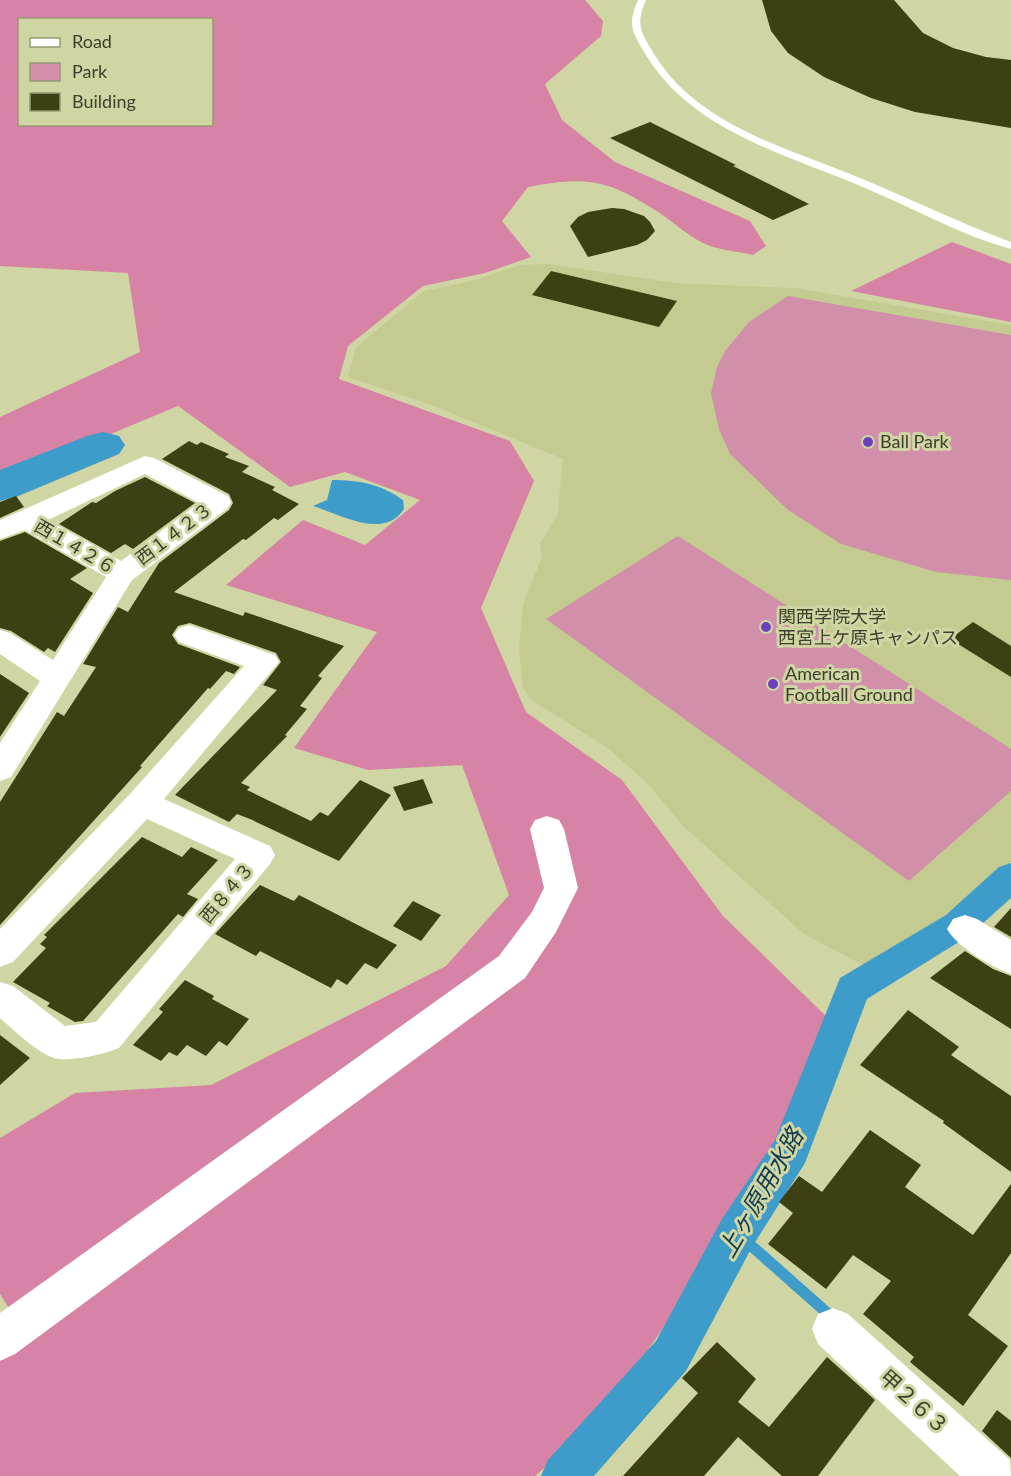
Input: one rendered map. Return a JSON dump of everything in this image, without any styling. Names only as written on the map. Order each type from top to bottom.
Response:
[{"type":"street","name":"西１４２３","points":[[0,530],[27,520],[145,464],[218,502],[122,574],[0,769]]},
{"type":"street","name":"西１４２６","points":[[27,520],[122,574]]},
{"type":"street","points":[[0,952],[142,803],[264,662],[189,635]]},
{"type":"street","points":[[0,640],[58,678]]},
{"type":"street","name":"西８４３","points":[[0,998],[59,1043],[106,1037],[258,855],[142,803]]},
{"type":"street","points":[[0,1340],[512,967],[544,922],[561,888],[547,830]]},
{"type":"street","points":[[964,929],[1011,959]]},
{"type":"street","name":"甲２６３","points":[[833,1329],[994,1476]]},
{"type":"lane","points":[[642,0],[635,17],[638,36],[657,66],[679,93],[737,130],[885,192],[940,218],[1011,246]]},
{"type":"shaded area","points":[[0,0],[585,0],[603,21],[601,36],[545,84],[562,120],[615,162],[750,221],[766,246],[753,255],[705,244],[640,201],[596,183],[582,181],[528,187],[502,221],[531,257],[485,273],[423,286],[348,346],[339,379],[510,441],[534,481],[481,608],[526,712],[622,780],[723,916],[832,1022],[787,1148],[599,1421],[535,1476],[0,1476],[0,1328],[14,1316],[0,1294],[0,1138],[75,1093],[211,1085],[446,966],[509,895],[462,765],[368,770],[294,748],[377,632],[226,585],[303,520],[365,545],[420,500],[345,472],[290,487],[178,406],[0,480],[0,417],[140,352],[128,273],[0,266]]},
{"type":"shaded area","points":[[952,242],[1011,264],[1011,322],[851,291]]},
{"type":"shaded area","name":"関西学院大学 西宮上ケ原キャンパス","points":[[549,264],[675,283],[795,288],[1011,325],[1011,871],[931,943],[872,970],[804,934],[684,827],[650,786],[609,749],[530,699],[523,687],[519,649],[523,604],[542,557],[540,543],[557,517],[563,459],[429,404],[348,377],[356,347],[424,291],[472,281],[520,265]]},
{"type":"green space","name":"Ball Park","points":[[788,296],[1011,335],[1011,580],[936,572],[841,544],[788,510],[730,454],[719,429],[711,393],[717,367],[725,351],[749,322]]},
{"type":"green space","name":"American Football Ground","points":[[678,536],[1011,749],[1011,791],[909,881],[546,619]]},
{"type":"water","points":[[332,480],[361,482],[378,487],[403,500],[404,509],[395,518],[385,523],[374,524],[349,519],[313,506],[327,500]]},
{"type":"building","points":[[762,0],[894,0],[923,33],[953,48],[986,57],[1011,60],[1011,128],[915,112],[871,98],[824,77],[788,53],[771,31]]},
{"type":"building","points":[[650,122],[809,204],[773,220],[610,138]]},
{"type":"building","points":[[612,208],[624,209],[644,216],[655,231],[647,240],[637,245],[588,257],[570,226],[578,217],[588,212]]},
{"type":"building","points":[[551,271],[677,301],[659,327],[532,295]]},
{"type":"building","points":[[189,441],[197,445],[201,442],[229,454],[225,457],[249,466],[242,472],[275,487],[272,490],[299,504],[278,520],[274,518],[246,540],[243,539],[174,592],[243,616],[245,612],[344,646],[318,676],[322,678],[300,706],[307,709],[285,735],[287,736],[241,783],[250,787],[247,790],[311,821],[320,812],[328,816],[360,780],[391,795],[339,861],[250,819],[237,814],[229,822],[175,795],[277,690],[263,685],[281,662],[276,653],[190,623],[178,626],[172,635],[178,644],[240,667],[234,674],[226,671],[210,689],[208,688],[140,766],[142,767],[0,925],[0,802],[57,712],[64,716],[96,667],[83,664],[118,607],[128,612],[159,563],[229,510],[233,503],[229,494],[162,459]]},
{"type":"building","points":[[145,477],[195,503],[133,549],[125,544],[111,553],[59,524],[92,502],[96,503]]},
{"type":"building","points":[[16,496],[24,507],[0,518],[0,502]]},
{"type":"building","points":[[25,532],[87,568],[70,579],[93,593],[55,652],[48,648],[44,652],[11,631],[0,628],[0,541]]},
{"type":"building","points":[[973,622],[1011,646],[1011,677],[950,639]]},
{"type":"building","points":[[0,674],[29,693],[0,737]]},
{"type":"building","points":[[423,779],[433,803],[404,811],[393,787]]},
{"type":"building","points":[[142,837],[182,857],[191,847],[218,860],[187,894],[198,899],[183,917],[178,914],[83,1021],[75,1022],[47,1006],[50,1003],[13,982],[46,948],[40,944],[47,937],[44,935]]},
{"type":"building","points":[[260,885],[294,901],[299,895],[397,945],[377,969],[365,963],[347,985],[337,979],[331,988],[260,951],[256,956],[215,934]]},
{"type":"building","points":[[413,901],[441,915],[421,941],[393,926]]},
{"type":"building","points":[[1011,908],[1011,937],[994,927]]},
{"type":"building","points":[[965,951],[993,969],[1011,976],[1011,1029],[930,978]]},
{"type":"building","points":[[185,980],[214,996],[212,999],[249,1019],[227,1046],[219,1041],[206,1056],[187,1045],[177,1056],[169,1052],[161,1061],[133,1045],[163,1012],[159,1009]]},
{"type":"building","points":[[908,1010],[959,1047],[951,1055],[1011,1096],[1011,1172],[943,1123],[944,1121],[860,1065]]},
{"type":"building","points":[[0,1035],[30,1058],[0,1085]]},
{"type":"building","points":[[870,1130],[921,1165],[905,1187],[973,1235],[1011,1184],[1011,1253],[968,1315],[1008,1346],[963,1406],[910,1362],[914,1357],[863,1314],[891,1281],[853,1255],[826,1289],[768,1244],[793,1213],[779,1202],[799,1176],[822,1192]]},
{"type":"building","points":[[717,1342],[756,1379],[738,1402],[769,1427],[827,1357],[875,1400],[818,1476],[782,1476],[738,1437],[704,1476],[623,1476],[698,1393],[682,1378]]},
{"type":"building","points":[[997,1410],[1011,1421],[1011,1458],[982,1431]]},
{"type":"waterway","points":[[0,487],[103,445]]},
{"type":"waterway","name":"上ヶ原用水路","points":[[564,1476],[671,1356],[737,1233],[791,1150],[853,989],[958,925],[1011,877]]},
{"type":"waterway","points":[[737,1233],[834,1319]]},
{"type":"place","name":"Ball Park","points":[[868,442]]},
{"type":"place","name":"関西学院大学 西宮上ケ原キャンパス","points":[[766,627]]},
{"type":"place","name":"American Football Ground","points":[[773,684]]}]
